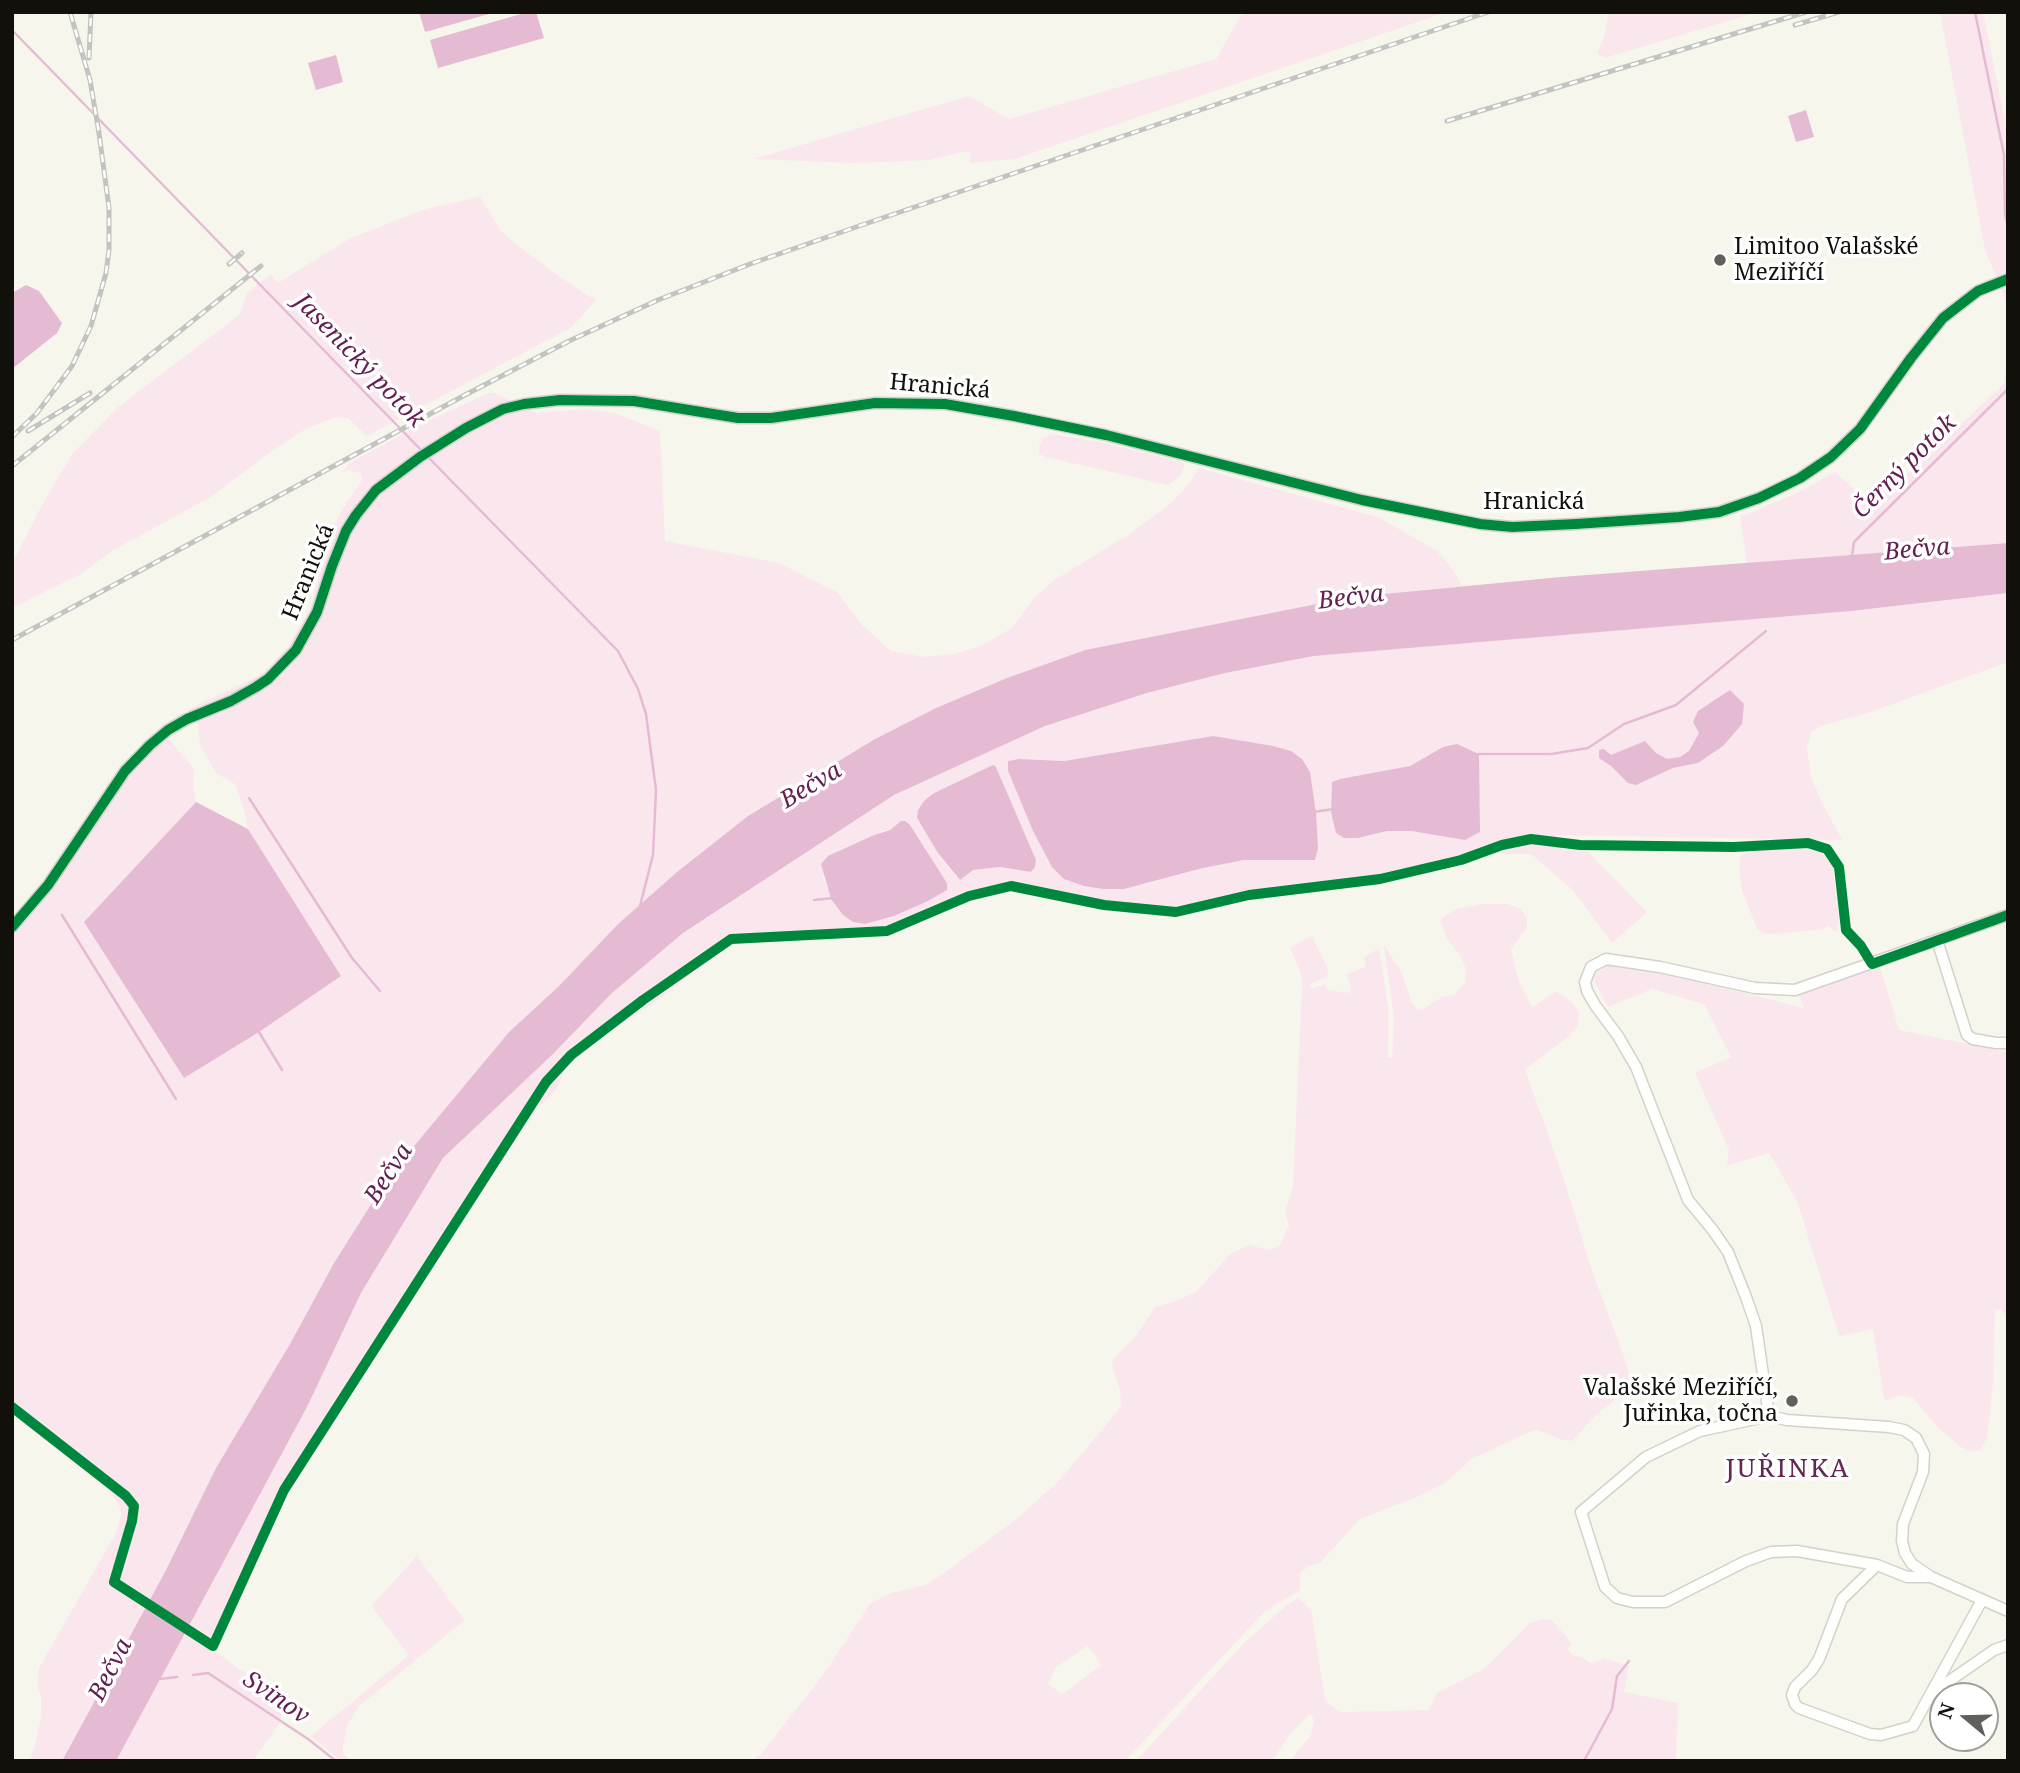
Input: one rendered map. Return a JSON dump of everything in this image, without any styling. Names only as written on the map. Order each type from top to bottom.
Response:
[{"type":"street","name":"Hranická","points":[[12,927],[48,886],[125,771],[150,745],[187,719],[231,701],[256,687],[268,679],[296,650],[317,612],[338,549],[356,515],[389,479],[487,415],[503,409],[540,402],[634,401],[755,418],[786,417],[875,403],[918,402],[977,409],[1084,431],[1362,500],[1480,524],[1512,527],[1563,525],[1696,515],[1759,498],[1800,478],[1830,457],[1860,429],[1910,358],[1943,318],[1978,291],[2008,279]]},
{"type":"street","points":[[1769,1416],[1756,1326],[1728,1252],[1688,1200],[1636,1067],[1587,992],[1587,975],[1597,962],[1606,958],[1755,988],[1795,990],[2008,915]]},
{"type":"street","points":[[1937,940],[1967,1034],[1984,1041],[2008,1043]]},
{"type":"street","points":[[1931,1577],[1907,1577],[1877,1565],[1824,1554],[1771,1552],[1746,1561],[1665,1602],[1633,1602],[1617,1598],[1605,1587],[1581,1512],[1646,1457],[1700,1431],[1769,1416],[1787,1420],[1904,1430],[1916,1438],[1924,1454],[1923,1472],[1903,1524],[1902,1541],[1912,1564],[1931,1577],[2008,1611]]},
{"type":"street","points":[[1877,1565],[1842,1600],[1819,1659],[1795,1687],[1793,1700],[1799,1708],[1870,1734],[1881,1735],[1913,1726],[1929,1698]]},
{"type":"street","points":[[1938,1682],[1982,1600]]},
{"type":"street","points":[[1948,1682],[1994,1650],[2008,1644]]},
{"type":"shaded area","points":[[1243,12],[1447,12],[1015,159],[969,163],[971,153],[962,152],[930,160],[854,163],[753,159],[969,96],[1009,119],[1216,59]]},
{"type":"shaded area","points":[[1609,12],[1757,12],[1605,58],[1597,54]]},
{"type":"shaded area","points":[[1940,12],[1983,12],[2008,137],[2008,305],[1985,250]]},
{"type":"shaded area","points":[[480,197],[501,231],[532,257],[588,296],[597,299],[572,327],[367,436],[348,418],[336,417],[306,429],[209,498],[110,552],[81,574],[12,608],[12,564],[72,454],[116,409],[240,314],[247,293],[271,274],[278,283],[349,239],[425,209]]},
{"type":"shaded area","points":[[2008,353],[2008,543],[1747,563],[1740,517],[1797,493],[1835,472],[1873,506],[2004,384]]},
{"type":"shaded area","points":[[488,393],[495,393],[537,413],[586,409],[615,413],[660,431],[665,541],[779,563],[838,593],[863,626],[891,651],[924,657],[954,654],[983,645],[1012,628],[1034,598],[1056,579],[1128,535],[1169,505],[1184,490],[1199,468],[1378,517],[1437,551],[1454,571],[1462,586],[1352,597],[1085,650],[1007,678],[936,708],[875,739],[748,816],[677,872],[618,924],[559,986],[509,1032],[389,1176],[334,1263],[290,1344],[216,1468],[165,1572],[62,1761],[29,1761],[41,1717],[41,1695],[37,1687],[39,1668],[117,1531],[121,1515],[120,1507],[112,1494],[12,1414],[12,935],[53,885],[125,778],[152,748],[168,738],[194,769],[196,802],[85,922],[340,976],[248,829],[235,784],[216,773],[200,745],[198,725],[187,710],[263,674],[289,645],[310,609],[329,536],[343,508],[362,480],[361,474],[357,472],[347,470],[342,473],[348,464],[417,426]]},
{"type":"shaded area","points":[[1052,434],[1101,442],[1182,462],[1185,466],[1179,477],[1168,485],[1039,454],[1042,439]]},
{"type":"shaded area","points":[[2008,593],[2008,662],[1868,713],[1823,725],[1811,732],[1807,749],[1811,775],[1820,799],[1842,840],[1556,835],[1564,849],[1587,851],[1647,912],[1612,943],[1574,891],[1531,854],[1490,854],[1399,875],[1266,891],[1211,907],[1165,915],[1108,910],[1016,891],[997,892],[957,904],[890,934],[783,941],[756,939],[739,942],[715,954],[664,996],[607,1034],[566,1069],[556,1090],[538,1108],[361,1373],[337,1420],[315,1451],[304,1451],[266,1519],[211,1648],[268,1686],[281,1702],[281,1721],[253,1761],[116,1761],[307,1407],[361,1293],[443,1158],[552,1055],[612,993],[683,933],[894,795],[1045,726],[1147,693],[1225,673],[1314,656],[1851,611]],"holes":[[[1213,736],[1291,751],[1314,860],[1244,860],[1145,884],[1052,867],[1033,831],[1008,771],[1019,759],[1064,761]],[[1418,762],[1465,840],[1411,831],[1387,831],[1358,838],[1331,812],[1331,791],[1340,779],[1410,766]],[[996,767],[1036,860],[1035,867],[1031,872],[1000,867],[973,870],[956,877],[938,853],[934,793]],[[910,825],[947,883],[947,890],[894,916],[865,924],[853,922],[831,899],[823,876],[874,835],[897,826]]]},
{"type":"shaded area","points":[[1799,848],[1819,851],[1832,864],[1839,920],[1837,931],[1828,926],[1824,929],[1763,933],[1757,929],[1742,890],[1740,857],[1756,850]]},
{"type":"shaded area","points":[[1482,904],[1508,904],[1521,909],[1527,918],[1527,927],[1511,949],[1519,982],[1532,1007],[1556,991],[1570,1000],[1579,1013],[1578,1025],[1568,1037],[1525,1069],[1592,1271],[1624,1356],[1630,1379],[1626,1391],[1595,1416],[1572,1441],[1538,1430],[1531,1431],[1472,1459],[1445,1483],[1360,1519],[1320,1563],[1309,1566],[1300,1573],[1300,1590],[1264,1612],[1125,1761],[752,1761],[761,1754],[823,1675],[870,1604],[888,1594],[925,1585],[943,1574],[1014,1521],[1057,1483],[1117,1412],[1121,1404],[1120,1390],[1112,1365],[1113,1359],[1136,1336],[1155,1307],[1197,1291],[1230,1254],[1249,1245],[1269,1250],[1279,1246],[1289,1226],[1285,1212],[1293,1186],[1302,984],[1300,971],[1290,948],[1312,936],[1329,971],[1326,977],[1310,984],[1312,988],[1325,984],[1328,990],[1349,993],[1351,988],[1347,974],[1366,967],[1364,958],[1379,948],[1389,1013],[1388,1057],[1392,1057],[1394,1019],[1384,945],[1402,973],[1412,1003],[1417,1009],[1422,1010],[1442,997],[1454,995],[1465,982],[1466,969],[1447,938],[1440,920],[1455,909]],"holes":[[[1088,1646],[1101,1665],[1062,1694],[1048,1684],[1056,1667]]]},
{"type":"shaded area","points":[[1619,964],[1804,1008],[1798,993],[1879,964],[1899,1030],[2008,1052],[2008,1317],[2000,1309],[1995,1311],[1993,1383],[1987,1438],[1980,1450],[1972,1451],[1961,1447],[1939,1429],[1913,1398],[1897,1395],[1889,1400],[1884,1399],[1873,1329],[1839,1336],[1797,1201],[1769,1153],[1727,1166],[1729,1150],[1695,1073],[1731,1057],[1704,1004],[1652,989],[1608,1007],[1594,981],[1595,974],[1607,965]]},
{"type":"shaded area","points":[[417,1556],[464,1621],[359,1706],[347,1726],[343,1746],[343,1753],[351,1761],[341,1761],[311,1736],[409,1655],[371,1606]]},
{"type":"shaded area","points":[[1298,1598],[1311,1610],[1325,1699],[1341,1712],[1429,1710],[1437,1693],[1484,1669],[1530,1623],[1543,1619],[1552,1620],[1570,1641],[1571,1645],[1567,1649],[1573,1656],[1581,1657],[1592,1664],[1604,1658],[1629,1666],[1624,1692],[1678,1703],[1676,1761],[1290,1761],[1311,1735],[1314,1720],[1310,1714],[1291,1733],[1272,1761],[1136,1761],[1244,1643]]},
{"type":"water","points":[[419,12],[496,12],[425,32]]},
{"type":"water","points":[[536,12],[544,38],[438,68],[430,40]]},
{"type":"water","points":[[336,55],[343,82],[316,90],[308,63]]},
{"type":"water","points":[[1806,110],[1814,137],[1796,142],[1788,116]]},
{"type":"water","points":[[26,285],[39,291],[62,323],[57,333],[12,369],[12,293]]},
{"type":"water","name":"Bečva","points":[[2008,543],[2008,593],[1851,611],[1314,656],[1225,673],[1147,693],[1045,726],[894,795],[683,933],[612,993],[552,1055],[443,1158],[361,1293],[307,1407],[116,1761],[62,1761],[165,1572],[216,1468],[290,1344],[334,1263],[389,1176],[509,1032],[559,986],[618,924],[677,872],[748,816],[875,739],[936,708],[1007,678],[1085,650],[1352,597],[1561,577]]},
{"type":"water","points":[[1730,690],[1744,704],[1742,724],[1723,746],[1698,763],[1673,768],[1636,785],[1628,783],[1599,758],[1599,750],[1604,749],[1611,755],[1645,741],[1656,753],[1667,759],[1680,757],[1689,751],[1699,733],[1693,722],[1698,711]]},
{"type":"water","points":[[1213,736],[1273,746],[1291,751],[1302,759],[1310,772],[1316,813],[1318,848],[1315,860],[1244,860],[1124,889],[1084,886],[1064,879],[1052,867],[1033,831],[1008,771],[1008,761],[1019,759],[1064,761]]},
{"type":"water","points":[[1457,744],[1479,754],[1480,832],[1465,840],[1411,831],[1387,831],[1358,838],[1344,838],[1336,833],[1331,812],[1332,782],[1410,766],[1443,747]]},
{"type":"water","points":[[993,765],[1036,860],[1035,867],[1031,872],[1000,867],[973,870],[960,880],[938,853],[920,823],[918,810],[934,793]]},
{"type":"water","points":[[196,802],[248,829],[341,976],[259,1032],[184,1078],[84,922]]},
{"type":"water","points":[[901,821],[910,825],[947,883],[947,890],[894,916],[865,924],[853,922],[843,915],[831,899],[821,864],[828,856],[890,830]]},
{"type":"waterway","name":"Černý potok","points":[[1975,12],[2004,155],[2005,214],[2008,227]]},
{"type":"waterway","name":"Jasenický potok","points":[[12,30],[423,452]]},
{"type":"waterway","name":"Černý potok","points":[[1852,556],[1854,542],[2008,389]]},
{"type":"waterway","name":"Jasenický potok","points":[[427,456],[618,651],[638,689],[646,714],[656,790],[653,855],[640,906]]},
{"type":"waterway","points":[[1478,754],[1551,754],[1588,748],[1624,724],[1676,705],[1766,631]]},
{"type":"waterway","points":[[249,798],[352,958],[380,991]]},
{"type":"waterway","points":[[1313,812],[1334,809]]},
{"type":"waterway","points":[[814,900],[834,898]]},
{"type":"waterway","points":[[62,915],[176,1099]]},
{"type":"waterway","points":[[259,1032],[282,1070]]},
{"type":"waterway","points":[[1584,1761],[1612,1709],[1617,1676],[1629,1661]]},
{"type":"waterway","name":"Svinov","points":[[193,1675],[208,1673],[308,1739],[336,1761]]},
{"type":"waterway","name":"Svinov","points":[[160,1679],[177,1677]]},
{"type":"railway","points":[[12,437],[37,413],[72,366],[91,326],[106,273],[109,208],[99,133],[90,80],[70,12]]},
{"type":"railway","points":[[89,58],[91,12]]},
{"type":"railway","points":[[12,640],[465,395],[569,341],[658,300],[859,226],[1488,12]]},
{"type":"railway","points":[[1447,121],[1806,12]]},
{"type":"railway","points":[[1795,25],[1839,12]]},
{"type":"railway","points":[[229,264],[242,253]]},
{"type":"railway","points":[[12,466],[261,266]]},
{"type":"railway","points":[[28,431],[90,393]]},
{"type":"cycle path","points":[[12,927],[48,885],[125,771],[150,745],[187,719],[231,701],[256,687],[268,679],[296,650],[317,612],[346,531],[376,490],[420,457],[503,409],[560,400],[634,401],[738,418],[771,418],[875,403],[945,404],[1106,435],[1362,500],[1480,524],[1512,527],[1679,517],[1719,512],[1759,498],[1800,478],[1831,457],[1860,429],[1943,318],[1978,291],[2008,279]]},
{"type":"cycle path","points":[[12,1407],[126,1496],[134,1506],[114,1582],[213,1646],[284,1490],[546,1082],[571,1055],[643,1000],[731,939],[887,931],[969,896],[1011,886],[1104,905],[1176,912],[1249,895],[1380,879],[1461,860],[1502,845],[1531,839],[1580,845],[1734,847],[1808,843],[1827,849],[1839,867],[1846,930],[1861,946],[1872,964],[2008,915]]},
{"type":"place","name":"Limitoo Valašské Meziříčí","points":[[1720,260]]},
{"type":"place","name":"Valašské Meziříčí, Juřinka, točna","points":[[1792,1401]]},
{"type":"district","name":"JUŘINKA","points":[[1788,1470]]}]
